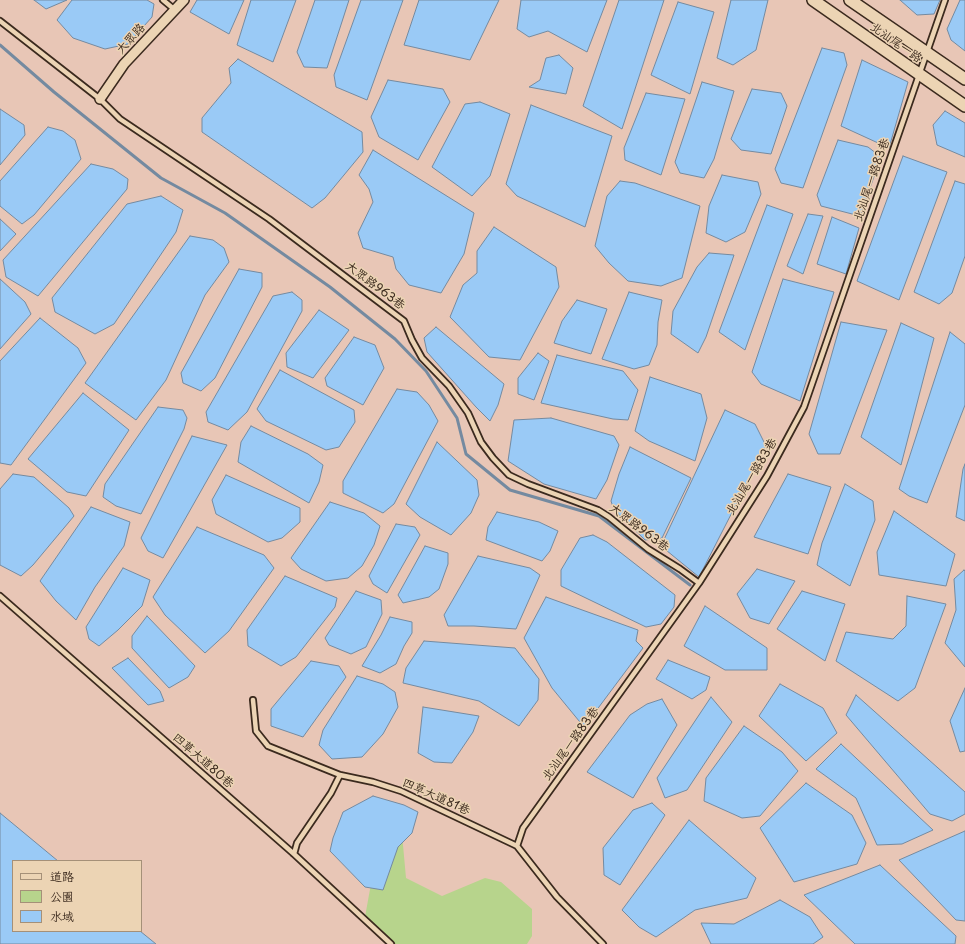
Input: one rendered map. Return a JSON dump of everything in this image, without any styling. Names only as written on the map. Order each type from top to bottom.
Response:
[{"type":"street","name":"大眾路","points":[[100,99],[124,64],[184,0]]},
{"type":"street","name":"北汕尾一路","points":[[813,0],[965,106]]},
{"type":"street","name":"北汕尾一路","points":[[850,0],[965,79]]},
{"type":"lane","points":[[163,0],[175,10]]},
{"type":"lane","name":"北汕尾一路83巷","points":[[517,846],[523,828],[699,583],[767,476],[804,407],[891,157],[918,74],[945,0]]},
{"type":"lane","name":"大眾路963巷","points":[[0,21],[100,99],[120,119],[269,219],[404,321],[422,358],[449,386],[468,413],[481,442],[493,458],[509,475],[528,484],[598,510],[609,517],[648,549],[699,583]]},
{"type":"lane","name":"四草大道80巷","points":[[0,596],[294,854],[391,944]]},
{"type":"lane","name":"四草大道81巷","points":[[253,700],[256,731],[268,746],[340,775],[373,782],[401,791],[517,846],[557,897],[603,944]]},
{"type":"lane","points":[[294,854],[297,843],[331,793],[340,775]]},
{"type":"green space","points":[[402,834],[406,878],[442,896],[485,878],[501,882],[532,909],[532,936],[527,944],[388,944],[365,917],[376,856]]},
{"type":"water","points":[[34,0],[67,0],[46,9]]},
{"type":"water","points":[[72,0],[147,0],[154,4],[152,17],[128,44],[105,49],[73,38],[57,20]]},
{"type":"water","points":[[197,0],[244,0],[229,34],[190,12]]},
{"type":"water","points":[[251,0],[296,0],[273,62],[237,45]]},
{"type":"water","points":[[315,0],[349,0],[327,68],[304,67],[297,52]]},
{"type":"water","points":[[361,0],[403,0],[367,100],[336,87],[334,75]]},
{"type":"water","points":[[419,0],[499,0],[470,60],[404,45]]},
{"type":"water","points":[[521,0],[607,0],[587,52],[548,31],[529,37],[517,29]]},
{"type":"water","points":[[619,0],[664,0],[622,129],[583,106]]},
{"type":"water","points":[[731,0],[768,0],[756,50],[733,65],[717,58]]},
{"type":"water","points":[[900,0],[940,0],[934,14],[917,15]]},
{"type":"water","points":[[960,0],[965,0],[965,51],[951,40],[947,29]]},
{"type":"water","points":[[678,2],[714,12],[690,94],[651,75]]},
{"type":"water","points":[[822,48],[844,53],[847,65],[803,188],[781,183],[775,169]]},
{"type":"water","points":[[559,55],[573,68],[566,94],[529,87],[540,80],[546,58]]},
{"type":"water","points":[[238,59],[362,132],[363,152],[325,198],[312,208],[202,132],[202,118],[231,83],[229,68]]},
{"type":"water","points":[[862,60],[908,82],[889,148],[841,126]]},
{"type":"water","points":[[388,80],[443,89],[450,102],[418,160],[379,137],[371,117]]},
{"type":"water","points":[[702,82],[734,91],[714,159],[704,178],[680,173],[675,162]]},
{"type":"water","points":[[752,89],[781,93],[787,106],[771,154],[741,150],[731,139]]},
{"type":"water","points":[[646,93],[685,99],[661,175],[625,160],[624,148]]},
{"type":"water","points":[[480,102],[510,114],[490,176],[472,196],[432,167],[465,104]]},
{"type":"water","points":[[531,105],[612,136],[585,227],[517,196],[506,184]]},
{"type":"water","points":[[0,109],[24,125],[25,135],[0,165]]},
{"type":"water","points":[[945,111],[965,123],[965,157],[937,145],[933,125]]},
{"type":"water","points":[[48,127],[63,131],[75,140],[81,159],[34,215],[22,224],[0,206],[0,181]]},
{"type":"water","points":[[838,140],[868,147],[881,157],[860,216],[821,206],[817,195]]},
{"type":"water","points":[[373,150],[474,213],[464,254],[441,293],[409,285],[396,269],[393,257],[363,248],[358,233],[373,202],[369,189],[359,175]]},
{"type":"water","points":[[903,156],[947,172],[899,300],[857,281]]},
{"type":"water","points":[[91,164],[113,169],[128,179],[127,189],[38,296],[6,277],[3,260]]},
{"type":"water","points":[[722,175],[758,182],[761,194],[745,232],[726,242],[706,233],[709,206]]},
{"type":"water","points":[[620,181],[635,183],[700,206],[682,278],[661,286],[628,281],[609,263],[595,246],[607,196]]},
{"type":"water","points":[[955,181],[965,184],[965,256],[952,293],[939,304],[914,292]]},
{"type":"water","points":[[161,196],[183,210],[176,232],[114,324],[95,334],[55,312],[52,298],[127,204]]},
{"type":"water","points":[[767,205],[793,214],[745,350],[719,332]]},
{"type":"water","points":[[808,214],[823,216],[803,274],[787,266]]},
{"type":"water","points":[[832,217],[859,228],[846,274],[817,264]]},
{"type":"water","points":[[0,219],[16,234],[0,251]]},
{"type":"water","points":[[494,227],[556,267],[559,287],[520,360],[489,357],[450,317],[463,285],[477,273],[477,251]]},
{"type":"water","points":[[190,236],[213,240],[224,248],[229,262],[205,295],[166,380],[136,420],[85,383]]},
{"type":"water","points":[[709,253],[734,255],[706,337],[698,353],[671,334],[673,311],[697,267]]},
{"type":"water","points":[[239,269],[262,273],[262,287],[215,378],[201,391],[183,383],[181,373]]},
{"type":"water","points":[[0,279],[25,302],[31,314],[0,349]]},
{"type":"water","points":[[783,279],[834,292],[800,401],[761,384],[752,372]]},
{"type":"water","points":[[292,292],[302,300],[302,311],[247,412],[228,430],[208,422],[206,412],[273,296]]},
{"type":"water","points":[[629,292],[662,300],[658,322],[657,345],[649,365],[634,369],[602,359]]},
{"type":"water","points":[[577,300],[607,309],[591,354],[554,343],[562,321]]},
{"type":"water","points":[[319,310],[349,330],[313,378],[287,367],[286,353]]},
{"type":"water","points":[[40,318],[78,348],[86,363],[11,465],[0,463],[0,361]]},
{"type":"water","points":[[841,322],[887,330],[840,454],[818,454],[809,434]]},
{"type":"water","points":[[901,323],[934,338],[901,465],[861,437]]},
{"type":"water","points":[[436,327],[504,384],[498,405],[490,421],[427,352],[424,338]]},
{"type":"water","points":[[950,332],[965,344],[965,405],[927,503],[909,496],[899,489]]},
{"type":"water","points":[[354,337],[375,345],[384,368],[363,405],[327,386],[325,378]]},
{"type":"water","points":[[538,353],[549,361],[534,400],[518,394],[518,378]]},
{"type":"water","points":[[557,355],[623,371],[638,390],[628,420],[613,419],[541,403]]},
{"type":"water","points":[[280,370],[354,410],[355,422],[339,447],[326,450],[266,421],[257,409]]},
{"type":"water","points":[[650,377],[701,394],[707,418],[695,461],[649,441],[635,431]]},
{"type":"water","points":[[397,389],[417,392],[429,405],[438,421],[394,504],[383,513],[343,493],[343,481]]},
{"type":"water","points":[[83,393],[129,430],[86,496],[67,492],[28,459]]},
{"type":"water","points":[[158,407],[183,410],[187,418],[184,429],[141,514],[116,506],[103,497],[105,484]]},
{"type":"water","points":[[725,410],[755,424],[766,446],[699,577],[661,546]]},
{"type":"water","points":[[551,418],[614,436],[619,445],[607,480],[596,499],[544,484],[508,461],[514,420]]},
{"type":"water","points":[[251,426],[308,454],[323,465],[319,482],[309,503],[238,462],[241,442]]},
{"type":"water","points":[[192,436],[227,445],[163,558],[148,551],[141,538]]},
{"type":"water","points":[[437,442],[477,480],[479,495],[471,513],[451,535],[420,517],[406,504]]},
{"type":"water","points":[[630,447],[691,478],[662,538],[645,540],[614,510],[611,501],[619,474]]},
{"type":"water","points":[[965,464],[965,521],[956,517]]},
{"type":"water","points":[[13,474],[34,477],[69,508],[74,516],[33,565],[21,576],[0,565],[0,489]]},
{"type":"water","points":[[788,474],[831,487],[808,554],[754,537]]},
{"type":"water","points":[[226,475],[300,508],[300,522],[282,538],[268,542],[216,514],[212,500]]},
{"type":"water","points":[[845,484],[873,501],[875,520],[850,586],[817,565],[822,543]]},
{"type":"water","points":[[330,502],[364,513],[380,526],[374,545],[362,566],[348,578],[326,581],[301,569],[291,558]]},
{"type":"water","points":[[91,507],[130,522],[124,546],[95,587],[76,620],[56,601],[40,581]]},
{"type":"water","points":[[894,511],[955,554],[946,586],[879,575],[877,552]]},
{"type":"water","points":[[497,512],[539,522],[558,531],[550,551],[542,561],[486,540],[488,527]]},
{"type":"water","points":[[396,524],[415,527],[420,535],[387,593],[373,584],[369,576]]},
{"type":"water","points":[[197,527],[264,555],[274,568],[229,631],[205,653],[165,615],[153,597]]},
{"type":"water","points":[[593,535],[607,542],[675,595],[674,607],[661,624],[646,627],[561,586],[561,570],[580,538]]},
{"type":"water","points":[[425,546],[448,553],[448,564],[439,589],[429,597],[403,603],[398,595]]},
{"type":"water","points":[[478,556],[530,568],[540,575],[516,629],[448,626],[444,615]]},
{"type":"water","points":[[123,568],[150,580],[142,606],[118,630],[99,646],[89,639],[86,627]]},
{"type":"water","points":[[757,569],[795,581],[769,624],[750,618],[737,594]]},
{"type":"water","points":[[964,570],[965,667],[945,643],[956,610],[954,579]]},
{"type":"water","points":[[285,576],[337,598],[335,607],[296,657],[281,666],[248,646],[247,630]]},
{"type":"water","points":[[356,591],[381,600],[382,614],[366,647],[351,654],[329,645],[325,638]]},
{"type":"water","points":[[802,591],[845,604],[825,661],[777,629]]},
{"type":"water","points":[[907,596],[946,604],[915,688],[898,701],[836,661],[846,632],[893,639],[906,626]]},
{"type":"water","points":[[546,597],[638,630],[636,641],[643,648],[584,727],[552,688],[524,638]]},
{"type":"water","points":[[705,606],[767,648],[767,670],[725,670],[684,646]]},
{"type":"water","points":[[147,616],[195,666],[188,677],[169,688],[132,648],[132,636]]},
{"type":"water","points":[[390,617],[412,622],[412,633],[396,664],[380,673],[362,666]]},
{"type":"water","points":[[424,641],[515,648],[539,679],[538,700],[519,726],[479,701],[403,683],[406,668]]},
{"type":"water","points":[[128,658],[160,691],[164,701],[148,705],[112,668]]},
{"type":"water","points":[[668,660],[710,677],[706,690],[692,699],[656,679]]},
{"type":"water","points":[[311,661],[339,666],[346,677],[303,737],[271,726],[271,709]]},
{"type":"water","points":[[357,676],[383,684],[395,692],[398,707],[383,734],[362,757],[332,759],[319,745],[323,730]]},
{"type":"water","points":[[780,684],[823,708],[837,733],[806,761],[759,716]]},
{"type":"water","points":[[965,688],[965,751],[960,752],[950,721]]},
{"type":"water","points":[[856,695],[965,792],[965,814],[952,821],[930,814],[846,715]]},
{"type":"water","points":[[711,697],[732,722],[687,790],[665,798],[657,778]]},
{"type":"water","points":[[662,699],[677,725],[633,798],[587,772],[630,715],[647,704]]},
{"type":"water","points":[[423,707],[479,716],[473,732],[452,763],[434,762],[418,753]]},
{"type":"water","points":[[744,726],[782,752],[798,771],[760,816],[742,818],[704,801],[706,778]]},
{"type":"water","points":[[841,744],[933,830],[902,844],[877,845],[856,798],[816,769]]},
{"type":"water","points":[[806,783],[852,815],[866,843],[857,864],[794,882],[760,828]]},
{"type":"water","points":[[373,796],[404,805],[418,812],[412,833],[398,847],[383,890],[365,887],[330,851],[333,838],[343,812]]},
{"type":"water","points":[[652,803],[665,815],[620,885],[604,875],[603,848],[633,810]]},
{"type":"water","points":[[0,813],[57,860],[12,860],[12,932],[141,932],[156,944],[0,944]]},
{"type":"water","points":[[689,820],[756,878],[747,898],[695,910],[656,937],[639,927],[622,910]]},
{"type":"water","points":[[965,831],[965,921],[956,920],[899,860]]},
{"type":"water","points":[[880,865],[956,936],[955,944],[855,944],[804,895]]},
{"type":"water","points":[[780,900],[810,917],[823,937],[813,944],[711,944],[701,923],[734,924]]},
{"type":"waterway","points":[[0,45],[54,92],[161,178],[225,213],[330,287],[395,339],[426,371],[457,418],[466,454],[510,490],[599,516],[690,585]]}]
